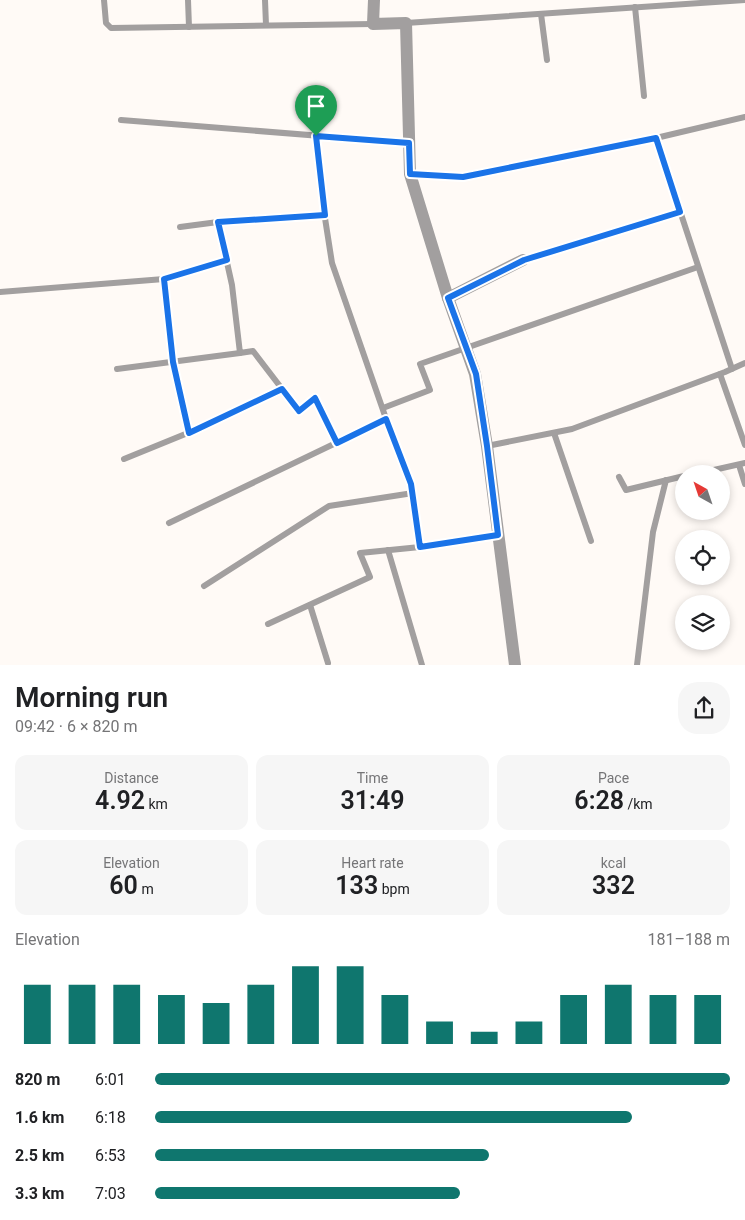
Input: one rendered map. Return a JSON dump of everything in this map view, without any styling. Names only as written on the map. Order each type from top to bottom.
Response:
[{"type":"street","points":[[374,0],[374,24],[406,23],[410,174],[448,298],[476,374],[515,665]]},
{"type":"street","points":[[448,298],[524,260]]},
{"type":"lane","points":[[104,0],[106,23],[111,28],[374,24]]},
{"type":"lane","points":[[188,0],[189,27]]},
{"type":"lane","points":[[265,0],[266,25]]},
{"type":"lane","points":[[406,23],[745,0]]},
{"type":"lane","points":[[635,7],[644,96]]},
{"type":"lane","points":[[541,14],[547,60]]},
{"type":"lane","points":[[318,100],[316,136],[332,264],[382,408],[411,484],[420,547]]},
{"type":"lane","points":[[410,174],[463,177],[656,138],[745,117]]},
{"type":"lane","points":[[121,120],[409,143]]},
{"type":"lane","points":[[656,138],[732,368]]},
{"type":"lane","points":[[524,260],[680,212]]},
{"type":"lane","points":[[180,227],[218,222],[325,215]]},
{"type":"lane","points":[[218,222],[232,285],[240,353]]},
{"type":"lane","points":[[0,292],[164,279],[227,260]]},
{"type":"lane","points":[[382,408],[430,390],[420,364],[698,267]]},
{"type":"lane","points":[[164,279],[173,362],[189,433]]},
{"type":"lane","points":[[116,369],[254,351],[299,411],[315,398],[337,443]]},
{"type":"lane","points":[[487,446],[572,429],[720,374],[745,362]]},
{"type":"lane","points":[[720,374],[745,445]]},
{"type":"lane","points":[[124,459],[189,433],[282,389]]},
{"type":"lane","points":[[169,523],[386,419]]},
{"type":"lane","points":[[554,433],[591,541]]},
{"type":"lane","points":[[742,464],[745,484]]},
{"type":"lane","points":[[619,476],[626,490],[675,478]]},
{"type":"lane","points":[[637,665],[653,532],[666,480]]},
{"type":"lane","points":[[204,586],[329,506],[413,494]]},
{"type":"lane","points":[[268,624],[370,577],[360,553],[420,547],[498,535]]},
{"type":"lane","points":[[388,550],[422,665]]},
{"type":"lane","points":[[310,605],[328,663]]},
{"type":"route","points":[[316,136],[409,143],[410,174],[463,177],[656,138],[680,212],[524,260],[448,298],[476,374],[498,535],[420,547],[411,484],[386,419],[337,443],[315,398],[299,411],[282,389],[189,433],[173,362],[164,279],[227,260],[218,222],[325,215],[316,136]]}]
